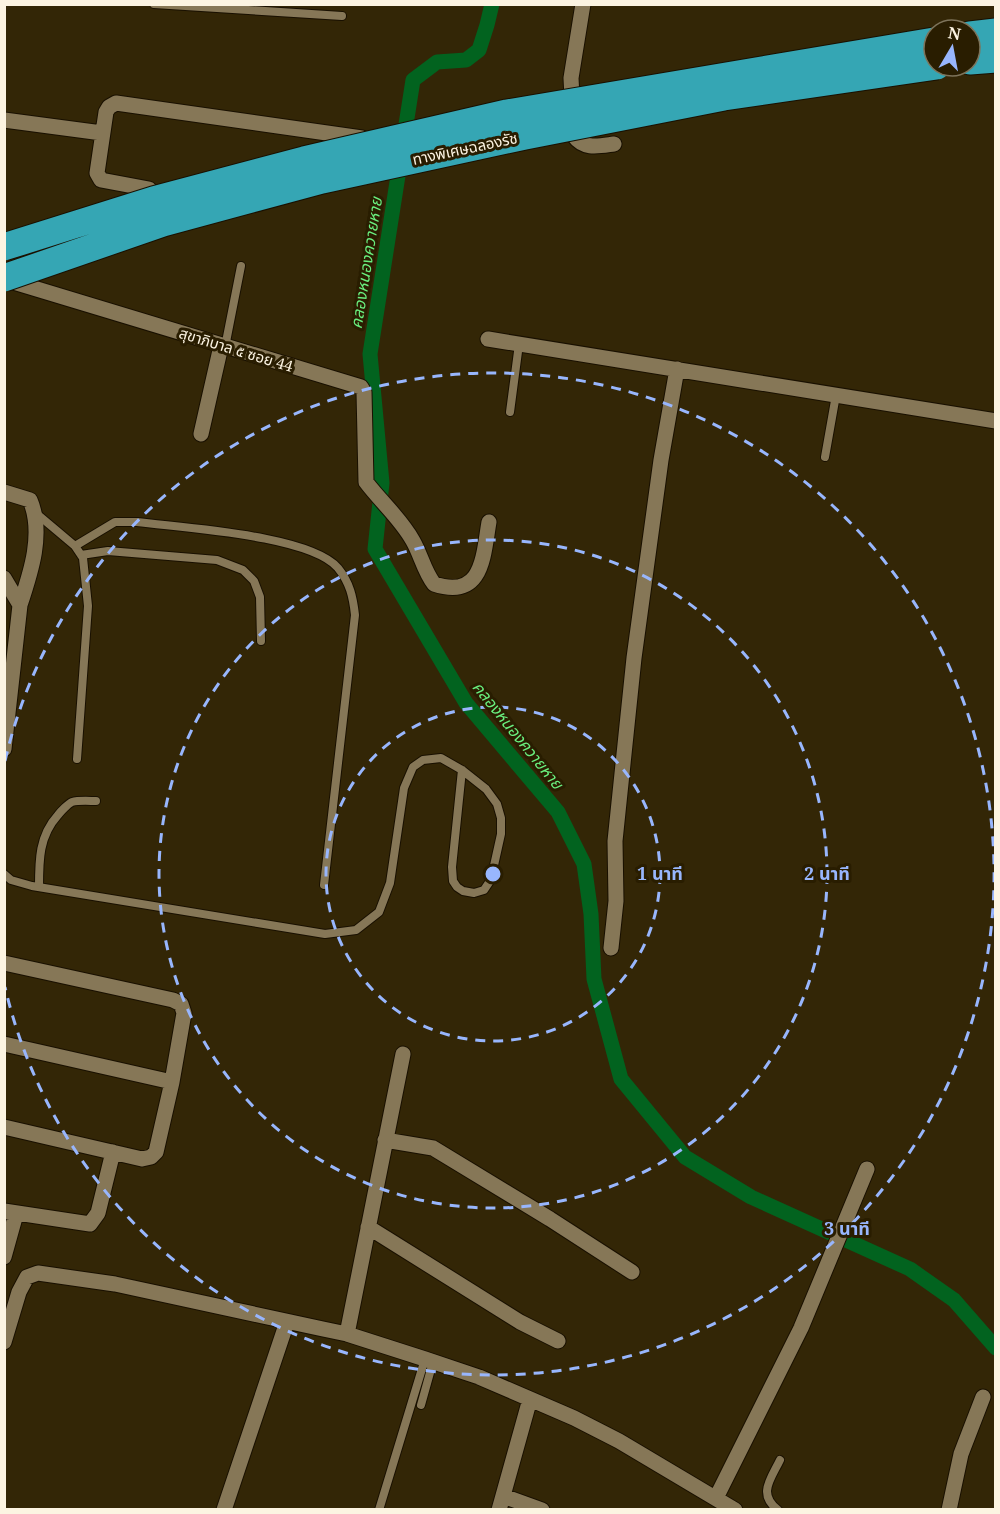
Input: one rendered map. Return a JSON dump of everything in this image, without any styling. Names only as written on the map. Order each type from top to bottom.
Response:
[{"type":"highway","name":"ทางพิเศษฉลองรัช","points":[[4,247],[153,200],[304,160],[507,113],[922,43]]},
{"type":"highway","name":"ทางพิเศษฉลองรัช","points":[[4,278],[163,223],[322,180],[525,136],[724,97],[922,68]]},
{"type":"street","points":[[583,4],[571,78],[574,136],[585,145],[614,144]]},
{"type":"street","points":[[149,189],[101,180],[98,173],[102,134],[105,112],[109,106],[116,103],[362,138]]},
{"type":"street","points":[[4,120],[102,134]]},
{"type":"street","name":"สุขาภิบาล ๕ ซอย 44","points":[[4,278],[361,387],[364,392],[366,482],[413,541],[429,578],[434,584],[448,588],[464,587],[472,580],[482,562],[489,522]]},
{"type":"street","points":[[488,339],[996,421]]},
{"type":"street","points":[[201,434],[223,346]]},
{"type":"street","points":[[611,948],[616,901],[616,831],[634,658],[661,460],[677,369]]},
{"type":"street","points":[[4,492],[30,500],[36,513],[34,562],[20,605],[4,749]]},
{"type":"street","points":[[4,578],[20,605]]},
{"type":"street","points":[[4,963],[173,1000],[181,1004],[184,1013],[172,1082],[156,1152],[151,1157],[142,1159],[4,1127]]},
{"type":"street","points":[[4,1044],[172,1082]]},
{"type":"street","points":[[347,1334],[403,1054]]},
{"type":"street","points":[[385,1140],[433,1148],[632,1272]]},
{"type":"street","points":[[4,1257],[10,1213],[90,1224],[98,1213],[113,1152]]},
{"type":"street","points":[[716,1498],[801,1328],[867,1169]]},
{"type":"street","points":[[368,1227],[520,1322],[558,1341]]},
{"type":"street","points":[[4,1342],[19,1292],[27,1277],[38,1272],[115,1284],[347,1334],[479,1377],[530,1399],[619,1441],[735,1509]]},
{"type":"street","points":[[224,1509],[287,1322]]},
{"type":"street","points":[[949,1509],[961,1454],[983,1397]]},
{"type":"street","points":[[530,1399],[501,1503],[542,1509]]},
{"type":"lane","points":[[154,4],[342,16]]},
{"type":"lane","points":[[223,346],[241,266]]},
{"type":"lane","points":[[510,412],[519,344]]},
{"type":"lane","points":[[825,457],[836,395]]},
{"type":"lane","points":[[36,513],[75,546],[83,558],[88,606],[77,759]]},
{"type":"lane","points":[[75,546],[115,522],[137,522],[279,541],[320,554],[337,567],[351,590],[355,615],[324,885]]},
{"type":"lane","points":[[81,555],[108,551],[217,560],[243,570],[254,581],[260,597],[261,640]]},
{"type":"lane","points":[[4,874],[11,880],[39,887],[325,934],[356,930],[379,912],[390,883],[404,788],[413,768],[423,760],[441,758],[462,770],[486,789],[496,804],[501,818],[501,834],[490,881],[484,890],[474,893],[463,891],[453,881],[452,867],[462,770]]},
{"type":"lane","points":[[39,887],[39,857],[49,826],[73,802],[96,801]]},
{"type":"lane","points":[[421,1405],[429,1360]]},
{"type":"lane","points":[[379,1509],[429,1360]]},
{"type":"lane","points":[[778,1509],[769,1502],[766,1496],[768,1485],[780,1460]]},
{"type":"waterway","name":"คลองหนองควายหาย","points":[[492,4],[479,50],[466,60],[437,62],[413,80],[370,354],[382,483],[375,549],[466,703],[558,812],[584,864],[591,914],[594,979],[621,1079],[685,1157],[751,1197],[910,1269],[954,1300],[996,1348]]}]
